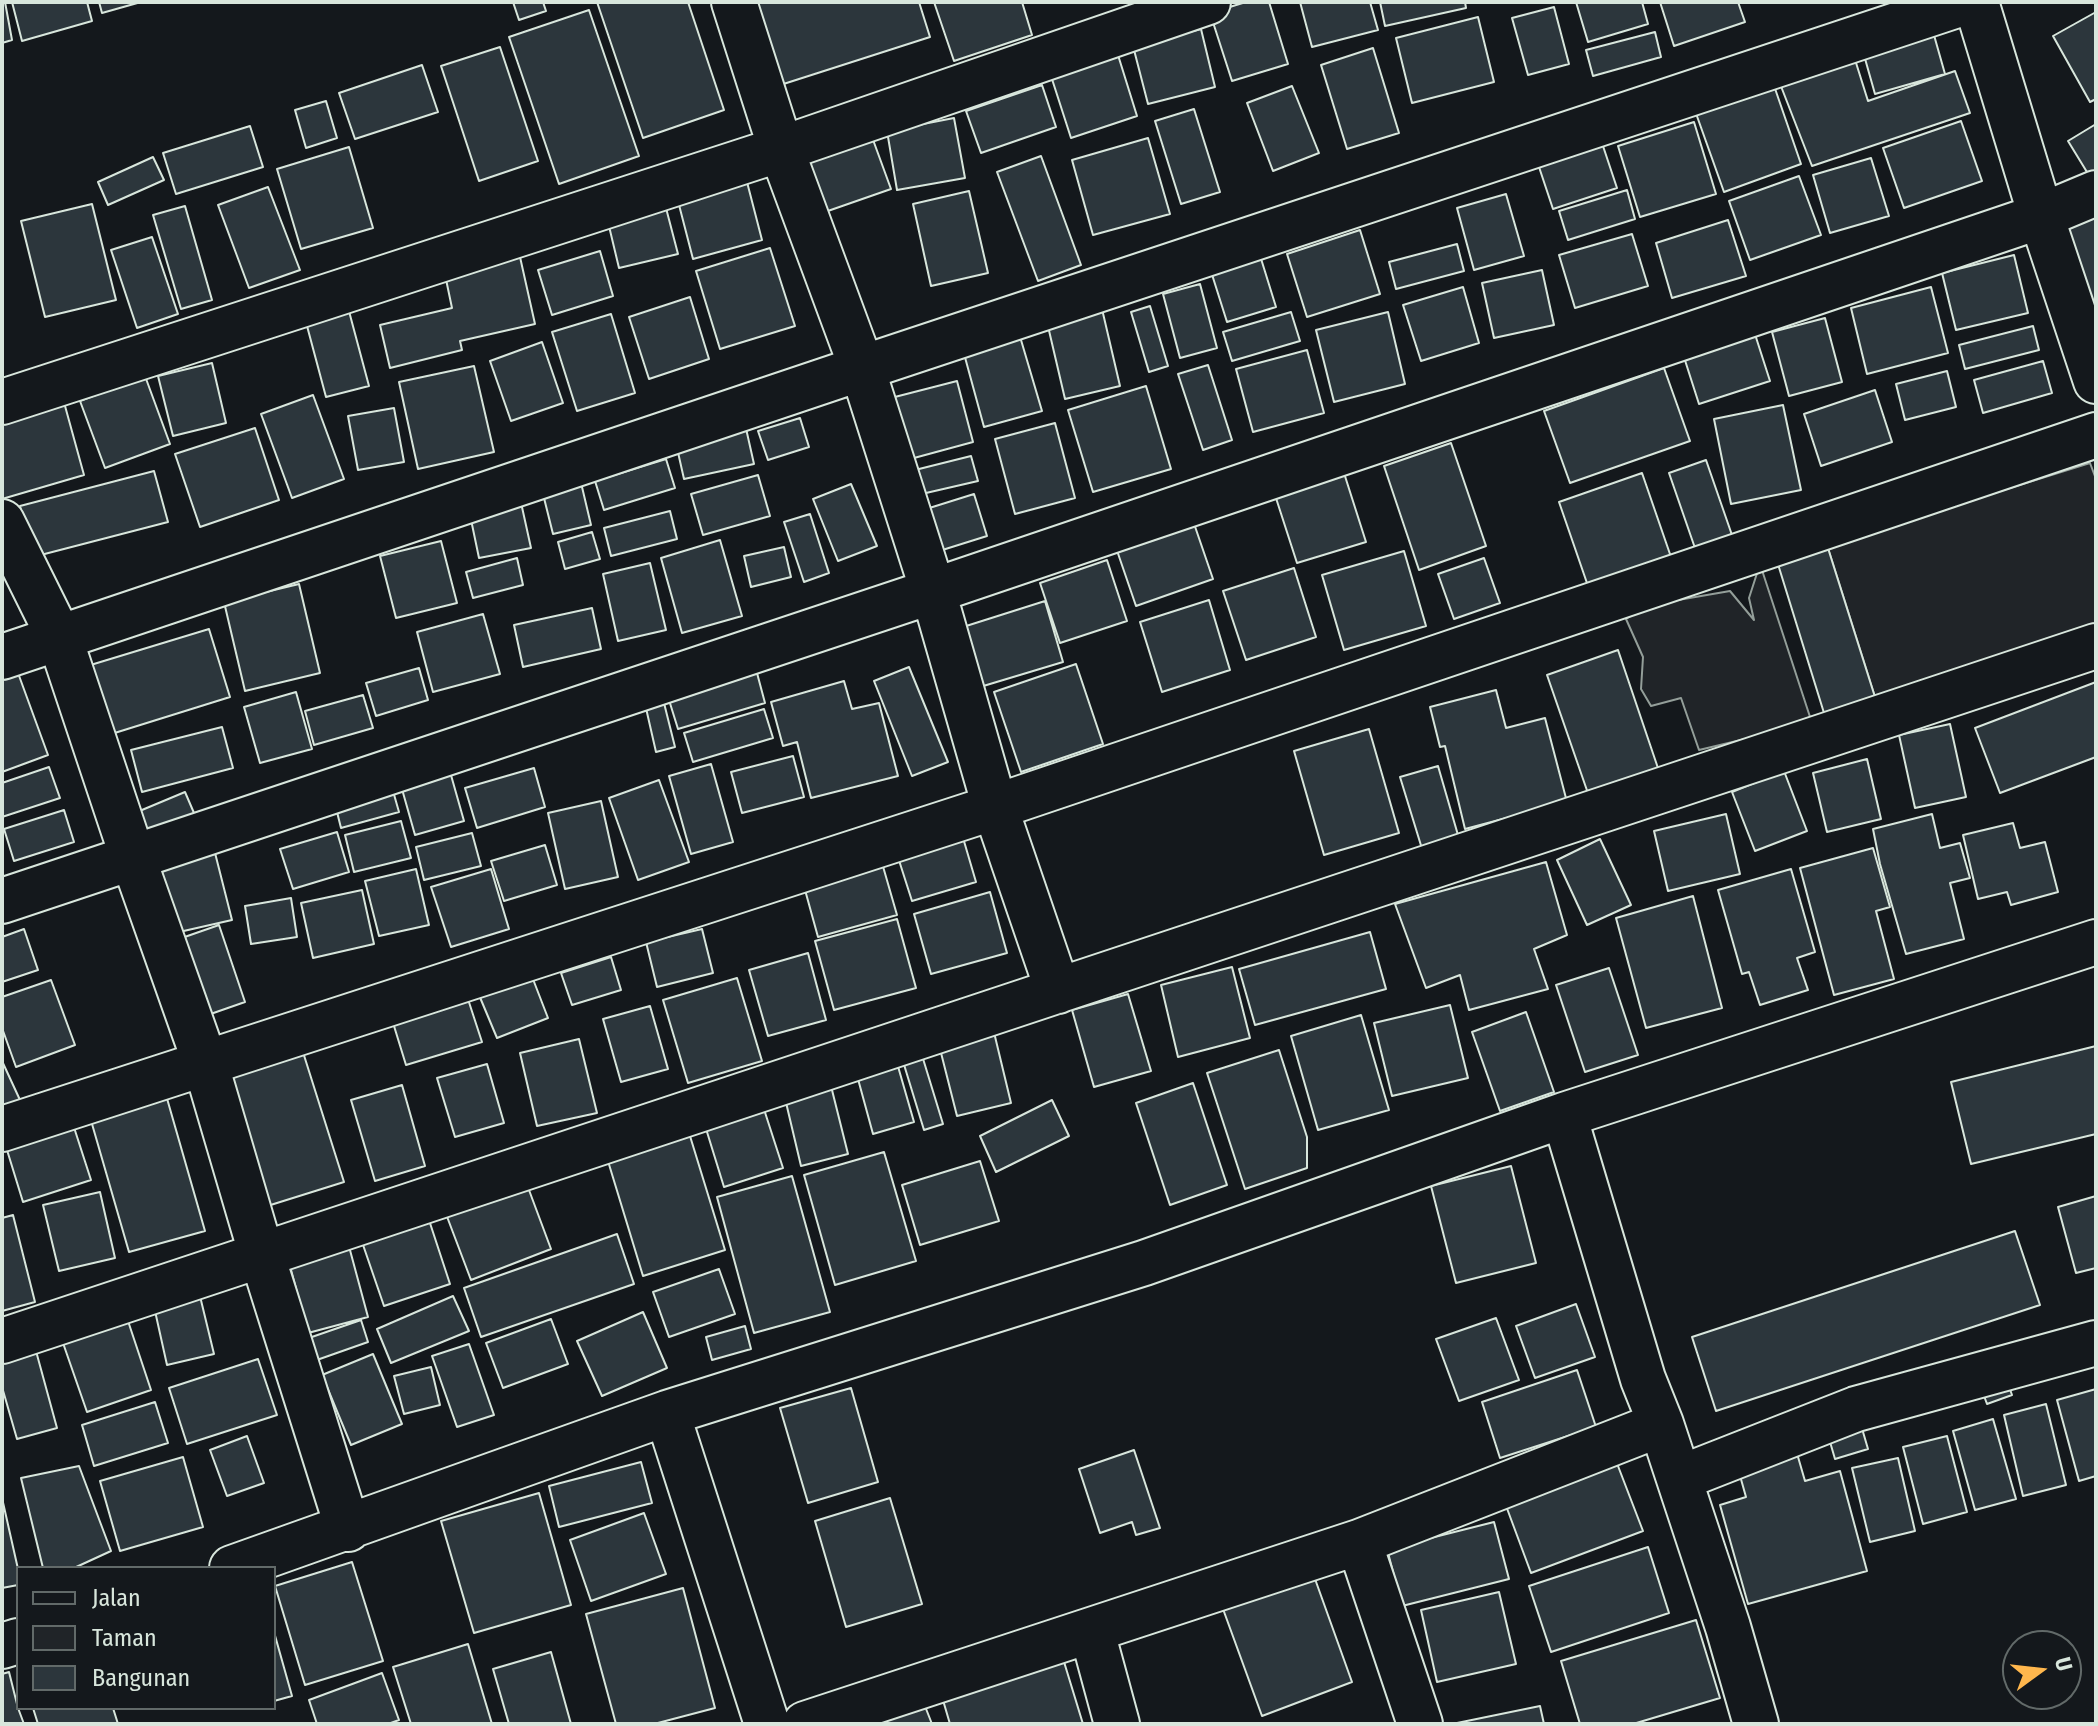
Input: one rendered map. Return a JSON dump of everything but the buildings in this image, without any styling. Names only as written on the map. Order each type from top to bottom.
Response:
[{"type":"street","points":[[734,2],[781,149],[862,368],[933,591],[995,807],[1058,991]]},
{"type":"street","points":[[2,402],[781,149],[1208,2]]},
{"type":"street","points":[[2,657],[1966,2]]},
{"type":"street","points":[[1976,2],[2041,216],[2096,381]]},
{"type":"street","points":[[2,901],[933,591],[2041,216],[2096,193]]},
{"type":"street","points":[[2,1129],[995,807],[2096,435]]},
{"type":"street","points":[[2,522],[60,639],[205,1062],[348,1529]]},
{"type":"street","points":[[2,1341],[2096,646]]},
{"type":"street","points":[[238,1566],[667,1413],[1144,1263],[1564,1115],[2096,942]]},
{"type":"street","points":[[1564,1115],[1643,1379],[1680,1478],[1756,1724]]},
{"type":"street","points":[[1680,1478],[1856,1409],[2096,1343]]},
{"type":"street","points":[[667,1413],[767,1724]]},
{"type":"street","points":[[805,1724],[1359,1542],[1661,1424]]},
{"type":"street","points":[[1359,1542],[1420,1724]]},
{"type":"street","points":[[1092,1632],[1117,1724]]},
{"type":"green space","points":[[2090,463],[2096,479],[2096,626],[1875,697],[1827,545]]},
{"type":"green space","points":[[1760,564],[1812,723],[1699,750],[1681,698],[1651,706],[1641,689],[1643,657],[1626,619],[1663,594],[1678,600],[1730,591],[1754,620],[1749,598]]}]
